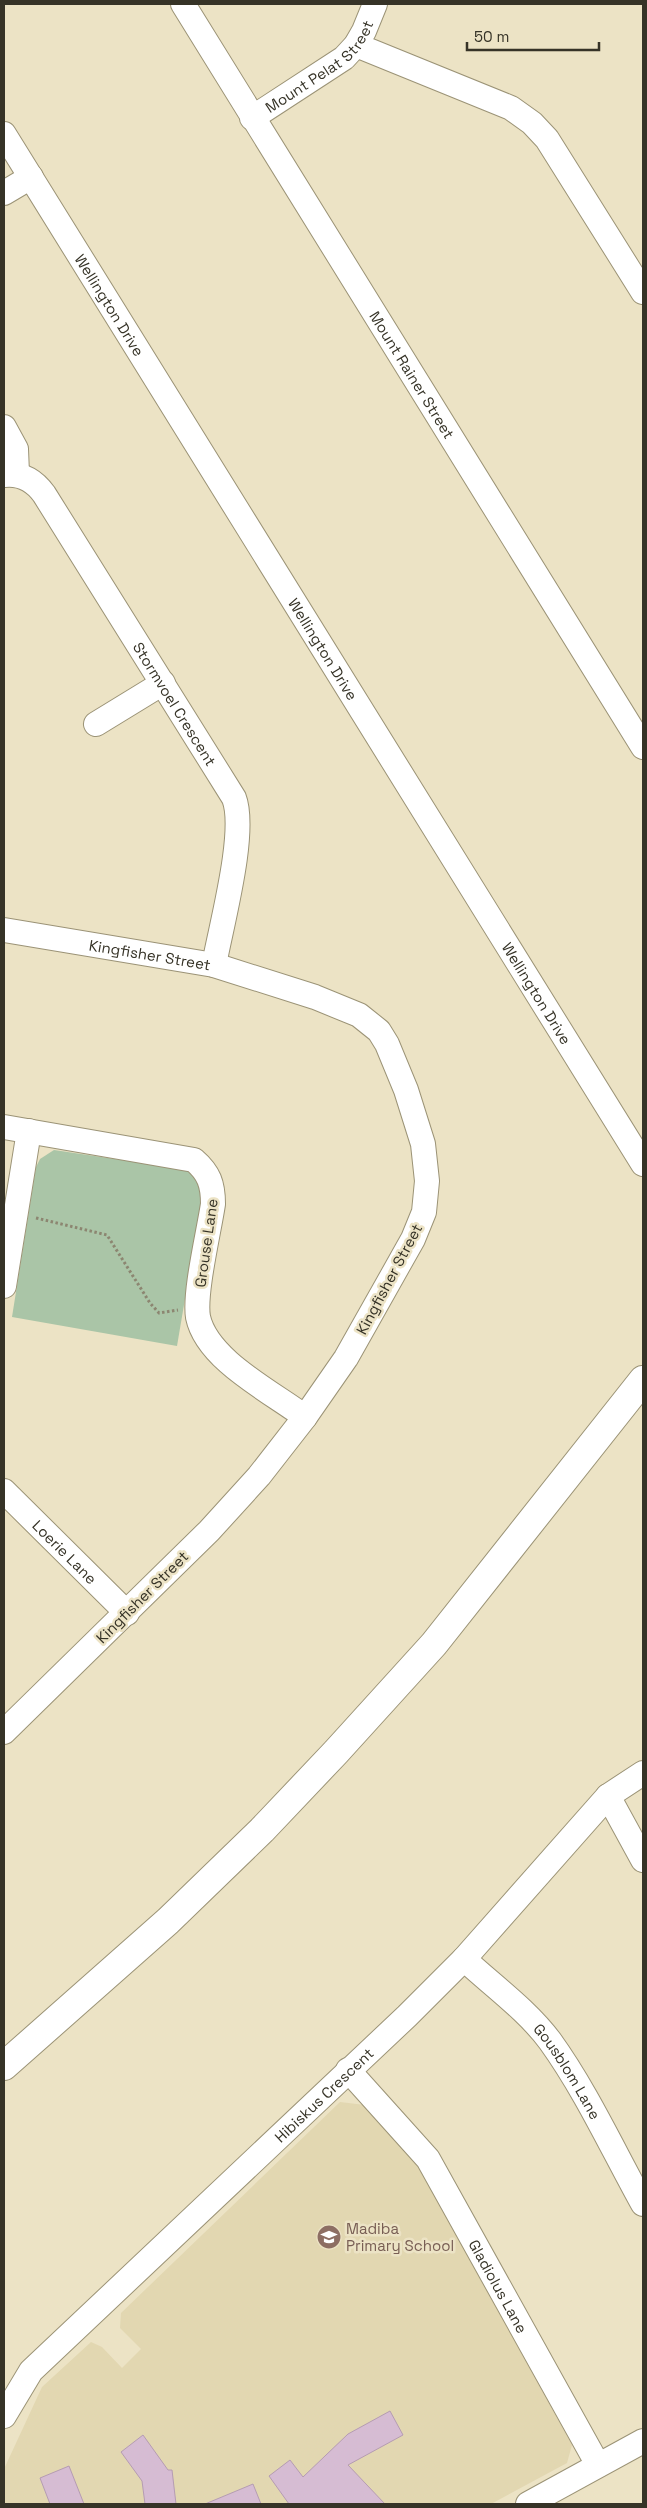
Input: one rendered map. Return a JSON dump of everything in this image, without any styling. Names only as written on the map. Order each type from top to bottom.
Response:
[{"type":"main road","points":[[4,2066],[168,1921],[262,1830],[336,1752],[434,1644],[643,1380]]},
{"type":"street","name":"Mount Rainer Street","points":[[183,4],[643,747]]},
{"type":"street","name":"Mount Pelat Street","points":[[252,118],[344,58],[356,45],[375,4]]},
{"type":"street","points":[[356,45],[504,105],[532,123],[554,150],[643,292]]},
{"type":"street","name":"Wellington Drive","points":[[4,134],[643,1164]]},
{"type":"street","points":[[4,193],[31,177]]},
{"type":"street","name":"Stormvoel Crescent","points":[[4,427],[16,449],[10,474],[36,484],[48,499],[229,788],[239,815],[237,841],[214,965]]},
{"type":"street","points":[[96,724],[163,683]]},
{"type":"street","name":"Kingfisher Street","points":[[4,930],[214,965],[315,996],[371,1023],[387,1044],[423,1144],[427,1181],[424,1212],[413,1239],[346,1358],[259,1476],[209,1531],[4,1732]]},
{"type":"street","name":"Grouse Lane","points":[[4,1127],[194,1160],[202,1167],[208,1174],[213,1190],[198,1298],[198,1317],[205,1335],[220,1356],[304,1417]]},
{"type":"street","points":[[4,1286],[29,1131]]},
{"type":"street","name":"Loerie Lane","points":[[4,1491],[127,1613]]},
{"type":"street","name":"Hibiskus Crescent","points":[[4,2416],[31,2371],[407,2016],[464,1959],[608,1796],[643,1773]]},
{"type":"street","points":[[608,1796],[643,1860]]},
{"type":"street","name":"Gousblom Lane","points":[[464,1959],[550,2040],[584,2096],[643,2204]]},
{"type":"street","name":"Gladiolus Lane","points":[[348,2070],[428,2159],[598,2465]]},
{"type":"street","points":[[528,2504],[643,2441]]},
{"type":"path","points":[[15,1214],[103,1232],[107,1235],[150,1303],[159,1313],[183,1309]]},
{"type":"shaded area","name":"Madiba Primary School","points":[[340,2102],[365,2105],[416,2162],[572,2445],[567,2463],[491,2504],[4,2504],[4,2469],[42,2387],[91,2342],[102,2347],[122,2368],[141,2349],[120,2328],[121,2313]]},
{"type":"green space","points":[[54,1150],[189,1170],[204,1187],[177,1346],[12,1317],[36,1167],[40,1159]]},
{"type":"building","points":[[390,2411],[403,2435],[348,2465],[385,2504],[289,2504],[269,2476],[290,2460],[303,2477],[348,2434]]},
{"type":"building","points":[[143,2435],[168,2470],[172,2470],[176,2504],[145,2504],[142,2481],[121,2452]]},
{"type":"building","points":[[69,2466],[84,2504],[50,2504],[40,2478]]},
{"type":"building","points":[[253,2484],[261,2504],[205,2504]]},
{"type":"place","name":"Madiba Primary School","points":[[329,2237]]}]
